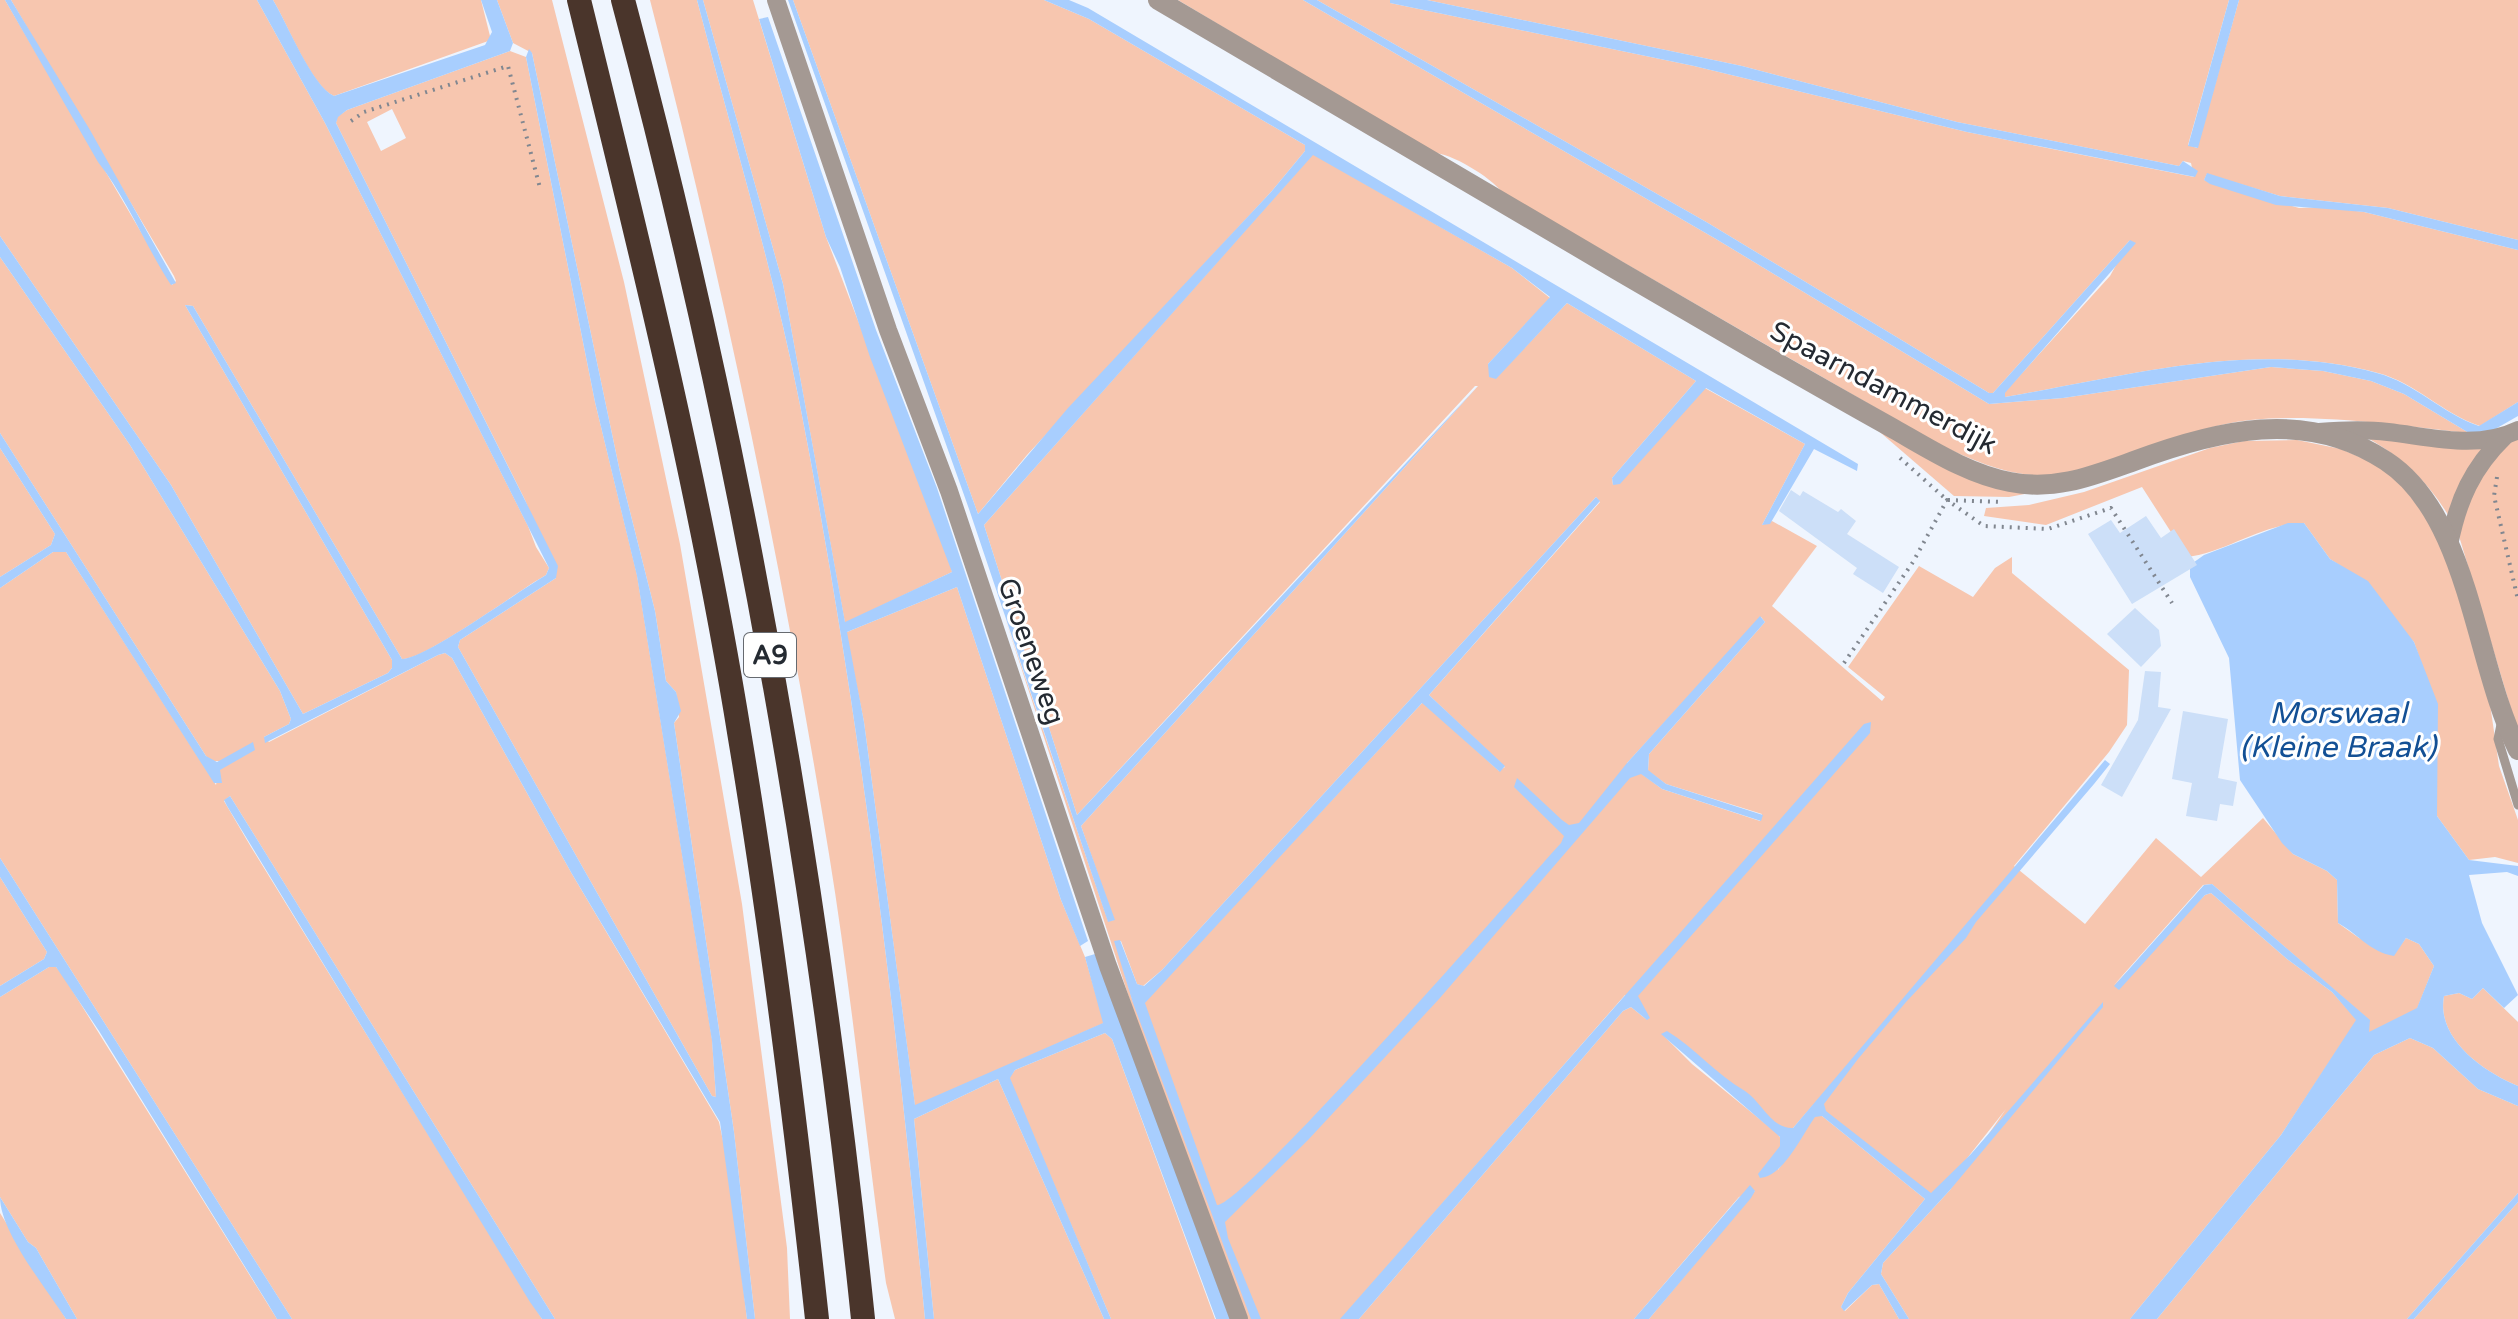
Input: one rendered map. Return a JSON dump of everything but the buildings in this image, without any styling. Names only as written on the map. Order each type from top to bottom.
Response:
[{"type":"highway","name":"A9","points":[[579,0],[661,334],[740,736],[799,1149],[817,1319]]},
{"type":"highway","name":"A9","points":[[623,0],[668,166],[707,338],[784,729],[842,1126],[863,1319]]},
{"type":"street","name":"Groeneweg","points":[[776,0],[888,330],[953,505],[1108,966],[1239,1319]]},
{"type":"street","name":"Spaarndammerdijk","points":[[1168,3],[1842,400],[1974,471],[2013,483],[2062,484],[2219,433],[2268,428],[2316,432],[2358,445],[2397,469],[2433,509],[2449,545],[2503,718],[2518,750]]},
{"type":"street","points":[[2316,432],[2370,430],[2461,441],[2512,433]]},
{"type":"street","points":[[2449,545],[2466,485],[2479,463],[2512,433]]},
{"type":"lane","points":[[2503,718],[2498,739],[2518,805]]},
{"type":"path","points":[[351,121],[364,112],[508,66],[540,188]]},
{"type":"path","points":[[2498,473],[2494,496],[2518,600]]},
{"type":"path","points":[[1844,663],[1913,562],[1947,500],[1984,526],[2048,529],[2111,508],[2172,603]]},
{"type":"shaded area","points":[[0,0],[5,0],[172,285],[176,281],[174,276],[11,0],[257,0],[325,123],[528,526],[549,568],[546,575],[451,637],[402,659],[193,306],[185,305],[392,660],[388,673],[303,714],[171,485],[0,236]]},
{"type":"shaded area","points":[[273,0],[481,0],[491,40],[334,96],[325,90],[308,67]]},
{"type":"shaded area","points":[[497,0],[552,0],[624,282],[680,544],[742,904],[787,1248],[790,1319],[755,1319],[734,1132],[674,723],[679,717],[676,692],[666,681],[655,611],[620,472],[532,53],[513,43]]},
{"type":"shaded area","points":[[650,0],[697,0],[765,252],[800,405],[840,632],[874,860],[902,1089],[925,1319],[895,1319],[886,1283],[852,1014],[811,746],[771,532],[726,318]]},
{"type":"shaded area","points":[[703,0],[753,0],[826,237],[950,561],[952,572],[845,623],[783,284]]},
{"type":"shaded area","points":[[793,0],[1044,0],[1089,19],[1305,145],[1305,151],[1271,192],[1027,455],[978,514]]},
{"type":"shaded area","points":[[1178,0],[1303,0],[1716,239],[1989,404],[2063,398],[2271,367],[2323,371],[2371,381],[2404,394],[2469,433],[2331,419],[2276,418],[2224,424],[2080,471],[2041,476],[1996,468],[1940,445],[1503,193],[1470,167],[1431,152]]},
{"type":"shaded area","points":[[1317,0],[1390,0],[1390,3],[1694,66],[1967,132],[2194,177],[2191,163],[2183,161],[2179,166],[1957,122],[1742,66],[1427,0],[2229,0],[2188,145],[2197,148],[2239,0],[2518,0],[2518,240],[2388,208],[2280,196],[2207,174],[2204,180],[2299,208],[2325,207],[2364,212],[2518,250],[2518,402],[2480,426],[2378,373],[2331,363],[2285,359],[2191,364],[2005,397],[2004,393],[2110,276],[2130,240],[1993,393],[1989,393],[1708,223]]},
{"type":"shaded area","points":[[510,51],[526,57],[595,402],[637,575],[712,1039],[716,1097],[712,1096],[458,647],[460,640],[556,578],[525,500],[336,123],[337,117],[347,110]],"holes":[[[392,109],[406,138],[381,151],[367,122]]]},
{"type":"shaded area","points":[[1313,154],[1512,268],[1550,298],[1488,364],[1496,378],[1567,303],[1696,381],[1612,478],[1613,485],[1703,387],[1805,444],[1762,525],[1772,521],[1817,546],[1772,606],[1882,701],[1885,697],[1848,667],[1919,566],[1973,597],[1995,568],[2012,557],[2012,573],[2129,670],[2127,725],[2109,752],[2014,866],[2085,924],[2156,838],[2201,877],[2263,818],[2293,854],[2327,871],[2337,880],[2338,923],[2359,938],[2397,950],[2406,938],[2419,944],[2434,966],[2417,1009],[2369,1033],[2369,1020],[2212,884],[2203,885],[2114,985],[2205,895],[2211,893],[2287,959],[2332,992],[2357,1020],[2281,1135],[2130,1319],[1909,1319],[1881,1274],[1883,1263],[1950,1190],[2006,1109],[1934,1200],[1813,1105],[1786,1136],[1662,1034],[1692,1064],[1778,1134],[1782,1141],[1778,1170],[1815,1116],[1822,1116],[1925,1199],[1848,1293],[1841,1307],[1845,1311],[1872,1285],[1879,1284],[1899,1319],[1649,1319],[1755,1191],[1739,1197],[1634,1319],[1359,1319],[1623,1011],[1631,1007],[1647,1020],[1625,995],[1341,1319],[1248,1319],[1153,1071],[1005,618],[1108,921],[1114,920],[1081,826],[1478,386],[1077,815],[984,525]],"holes":[[[1596,497],[1600,502],[1429,695],[1505,767],[1499,771],[1423,702],[1159,986],[1133,1002],[1115,941],[1121,941],[1137,984],[1143,986],[1162,970]],[[1761,617],[1765,622],[1649,754],[1648,771],[1666,784],[1762,814],[1760,821],[1662,789],[1627,763]]]},
{"type":"shaded area","points":[[0,257],[130,445],[280,691],[291,719],[289,724],[264,737],[269,742],[438,655],[445,653],[452,658],[572,874],[719,1122],[729,1169],[747,1319],[555,1319],[230,796],[224,801],[251,847],[542,1319],[292,1319],[0,858],[0,588],[53,552],[66,552],[216,785],[219,770],[233,761],[211,761],[206,756],[0,433]]},
{"type":"shaded area","points":[[1874,427],[2030,493],[2009,497],[1954,496]]},
{"type":"shaded area","points":[[2362,435],[2490,445],[2450,518],[2412,470]]},
{"type":"shaded area","points":[[2518,437],[2518,732],[2459,536],[2466,507],[2478,480],[2495,457]]},
{"type":"shaded area","points":[[2297,440],[2341,449],[2397,478],[2444,542],[2489,697],[2499,766],[2518,820],[2518,863],[2495,857],[2469,860],[2437,816],[2424,671],[2414,642],[2347,570],[2330,559],[2304,523],[2260,532],[2216,550],[2187,557],[2142,487],[2046,525],[1984,516],[1986,508],[2029,505],[2084,492],[2210,448],[2244,441]]},
{"type":"shaded area","points":[[0,448],[55,534],[51,545],[0,577]]},
{"type":"shaded area","points":[[957,587],[1061,900],[1085,957],[1104,1023],[915,1106],[864,722],[847,632]]},
{"type":"shaded area","points":[[0,877],[47,952],[44,959],[0,986]]},
{"type":"shaded area","points":[[49,967],[56,967],[62,974],[277,1319],[77,1319],[36,1248],[28,1242],[0,1197],[0,997]]},
{"type":"shaded area","points":[[2483,988],[2518,1022],[2518,1086],[2477,1062],[2454,1039],[2447,1026],[2443,1011],[2444,996],[2459,993],[2472,999]]},
{"type":"shaded area","points":[[1105,1033],[1112,1039],[1215,1319],[1111,1319],[1009,1078],[1015,1070]]},
{"type":"shaded area","points":[[2410,1038],[2433,1048],[2478,1089],[2518,1106],[2518,1193],[2407,1319],[2157,1319],[2374,1055]]},
{"type":"shaded area","points":[[998,1079],[1104,1319],[934,1319],[914,1119]]},
{"type":"shaded area","points":[[2518,1202],[2518,1319],[2414,1319]]},
{"type":"shaded area","points":[[0,1213],[66,1319],[0,1319]]},
{"type":"water","points":[[5,0],[11,0],[90,130],[176,283],[171,285]]},
{"type":"water","points":[[257,0],[273,0],[317,80],[334,96],[485,45],[492,32],[481,0],[497,0],[513,43],[510,51],[347,110],[336,123],[558,566],[556,578],[460,640],[458,647],[712,1096],[716,1097],[712,1041],[637,576],[595,402],[526,57],[529,49],[532,53],[620,472],[655,611],[666,681],[676,692],[681,711],[674,723],[734,1132],[755,1319],[747,1319],[720,1122],[572,874],[452,658],[445,653],[438,655],[265,743],[264,737],[289,724],[291,719],[280,691],[130,445],[0,257],[0,236],[171,485],[303,714],[388,673],[392,660],[185,305],[193,306],[402,659],[450,637],[546,575],[549,568],[325,123]]},
{"type":"water","points":[[697,0],[703,0],[783,284],[845,622],[952,572],[870,357],[840,267],[826,237],[759,19],[768,17],[876,330],[937,488],[1088,941],[1080,946],[1061,900],[957,587],[847,632],[864,722],[915,1105],[1103,1023],[1085,957],[1095,954],[1230,1319],[1216,1319],[1112,1039],[1105,1033],[1015,1070],[1010,1078],[1111,1319],[1104,1319],[998,1079],[914,1119],[934,1319],[925,1319],[902,1089],[874,860],[821,518],[777,303]]},
{"type":"water","points":[[788,0],[793,0],[978,514],[1068,408],[1271,192],[1305,151],[1305,145],[1089,19],[1044,0],[1069,0],[1088,8],[1858,464],[1857,471],[1814,449],[1770,524],[1762,525],[1805,444],[1706,388],[1620,484],[1613,485],[1612,478],[1696,381],[1567,303],[1496,379],[1489,377],[1488,364],[1550,297],[1512,268],[1313,155],[984,525],[1077,815],[1478,386],[1081,826],[1115,920],[1108,922],[969,509]]},
{"type":"water","points":[[1303,0],[1317,0],[1708,223],[1989,393],[1993,393],[2130,240],[2136,243],[2005,393],[2005,397],[2191,364],[2284,359],[2331,363],[2377,373],[2479,426],[2518,402],[2518,416],[2490,432],[2469,433],[2404,394],[2371,381],[2323,371],[2271,367],[2063,398],[1989,404],[1716,239]]},
{"type":"water","points":[[1390,0],[1427,0],[1742,66],[1957,122],[2179,166],[2183,161],[2198,171],[2195,177],[1967,132],[1694,66],[1390,3]]},
{"type":"water","points":[[2229,0],[2239,0],[2198,148],[2188,146]]},
{"type":"water","points":[[2207,173],[2280,196],[2388,208],[2518,240],[2518,250],[2364,212],[2276,205],[2210,184],[2204,180]]},
{"type":"water","points":[[0,433],[206,756],[217,762],[253,742],[255,750],[220,770],[222,783],[214,783],[66,552],[53,552],[0,588],[0,577],[51,545],[55,534],[0,448]]},
{"type":"water","points":[[1596,497],[1600,501],[1429,695],[1505,766],[1500,772],[1422,703],[1145,1003],[1217,1205],[1238,1191],[1327,1102],[1561,843],[1564,836],[1514,787],[1517,778],[1562,820],[1569,825],[1579,823],[1627,763],[1760,616],[1765,622],[1649,754],[1648,770],[1666,784],[1763,815],[1761,821],[1662,789],[1641,774],[1630,778],[1439,999],[1308,1140],[1225,1222],[1228,1238],[1261,1319],[1251,1319],[1133,1003],[1114,941],[1120,940],[1137,984],[1144,986]]},
{"type":"water","name":"Morswaal (Kleine Braak)","points":[[2288,523],[2304,523],[2330,559],[2368,581],[2414,642],[2438,704],[2437,816],[2469,860],[2518,866],[2518,876],[2507,872],[2469,875],[2482,923],[2518,995],[2504,1008],[2483,988],[2472,999],[2459,993],[2444,996],[2443,1011],[2447,1026],[2464,1051],[2490,1072],[2518,1086],[2518,1106],[2478,1089],[2433,1048],[2410,1038],[2374,1055],[2157,1319],[2130,1319],[2281,1135],[2356,1020],[2332,992],[2287,959],[2211,893],[2205,895],[2119,990],[2114,986],[2204,885],[2212,884],[2370,1020],[2369,1032],[2417,1008],[2434,966],[2419,944],[2406,938],[2394,956],[2371,947],[2338,923],[2337,880],[2327,871],[2293,854],[2282,843],[2240,780],[2229,658],[2190,577],[2190,565],[2204,555]]},
{"type":"water","points":[[1871,722],[1870,733],[1638,996],[1650,1018],[1647,1020],[1631,1007],[1623,1011],[1359,1319],[1340,1319],[1864,724]]},
{"type":"water","points":[[2105,760],[2110,764],[2094,784],[1976,922],[1966,938],[1906,1002],[1824,1104],[1826,1111],[1931,1193],[1971,1154],[2103,1002],[2103,1007],[1950,1190],[1883,1263],[1881,1274],[1909,1319],[1899,1319],[1879,1284],[1872,1285],[1844,1311],[1841,1307],[1848,1293],[1925,1199],[1822,1116],[1815,1117],[1776,1171],[1760,1178],[1758,1174],[1780,1146],[1780,1137],[1661,1034],[1667,1031],[1677,1038],[1751,1096],[1778,1124],[1793,1128]]},
{"type":"water","points":[[230,796],[555,1319],[542,1319],[530,1302],[227,806],[224,800]]},
{"type":"water","points":[[0,858],[292,1319],[277,1319],[56,967],[49,967],[0,997],[0,986],[44,959],[47,952],[0,877]]},
{"type":"water","points":[[1750,1185],[1755,1191],[1751,1198],[1649,1319],[1634,1319]]},
{"type":"water","points":[[2518,1193],[2518,1202],[2414,1319],[2407,1319]]},
{"type":"water","points":[[0,1197],[28,1242],[36,1248],[77,1319],[66,1319],[26,1260],[8,1226]]}]
